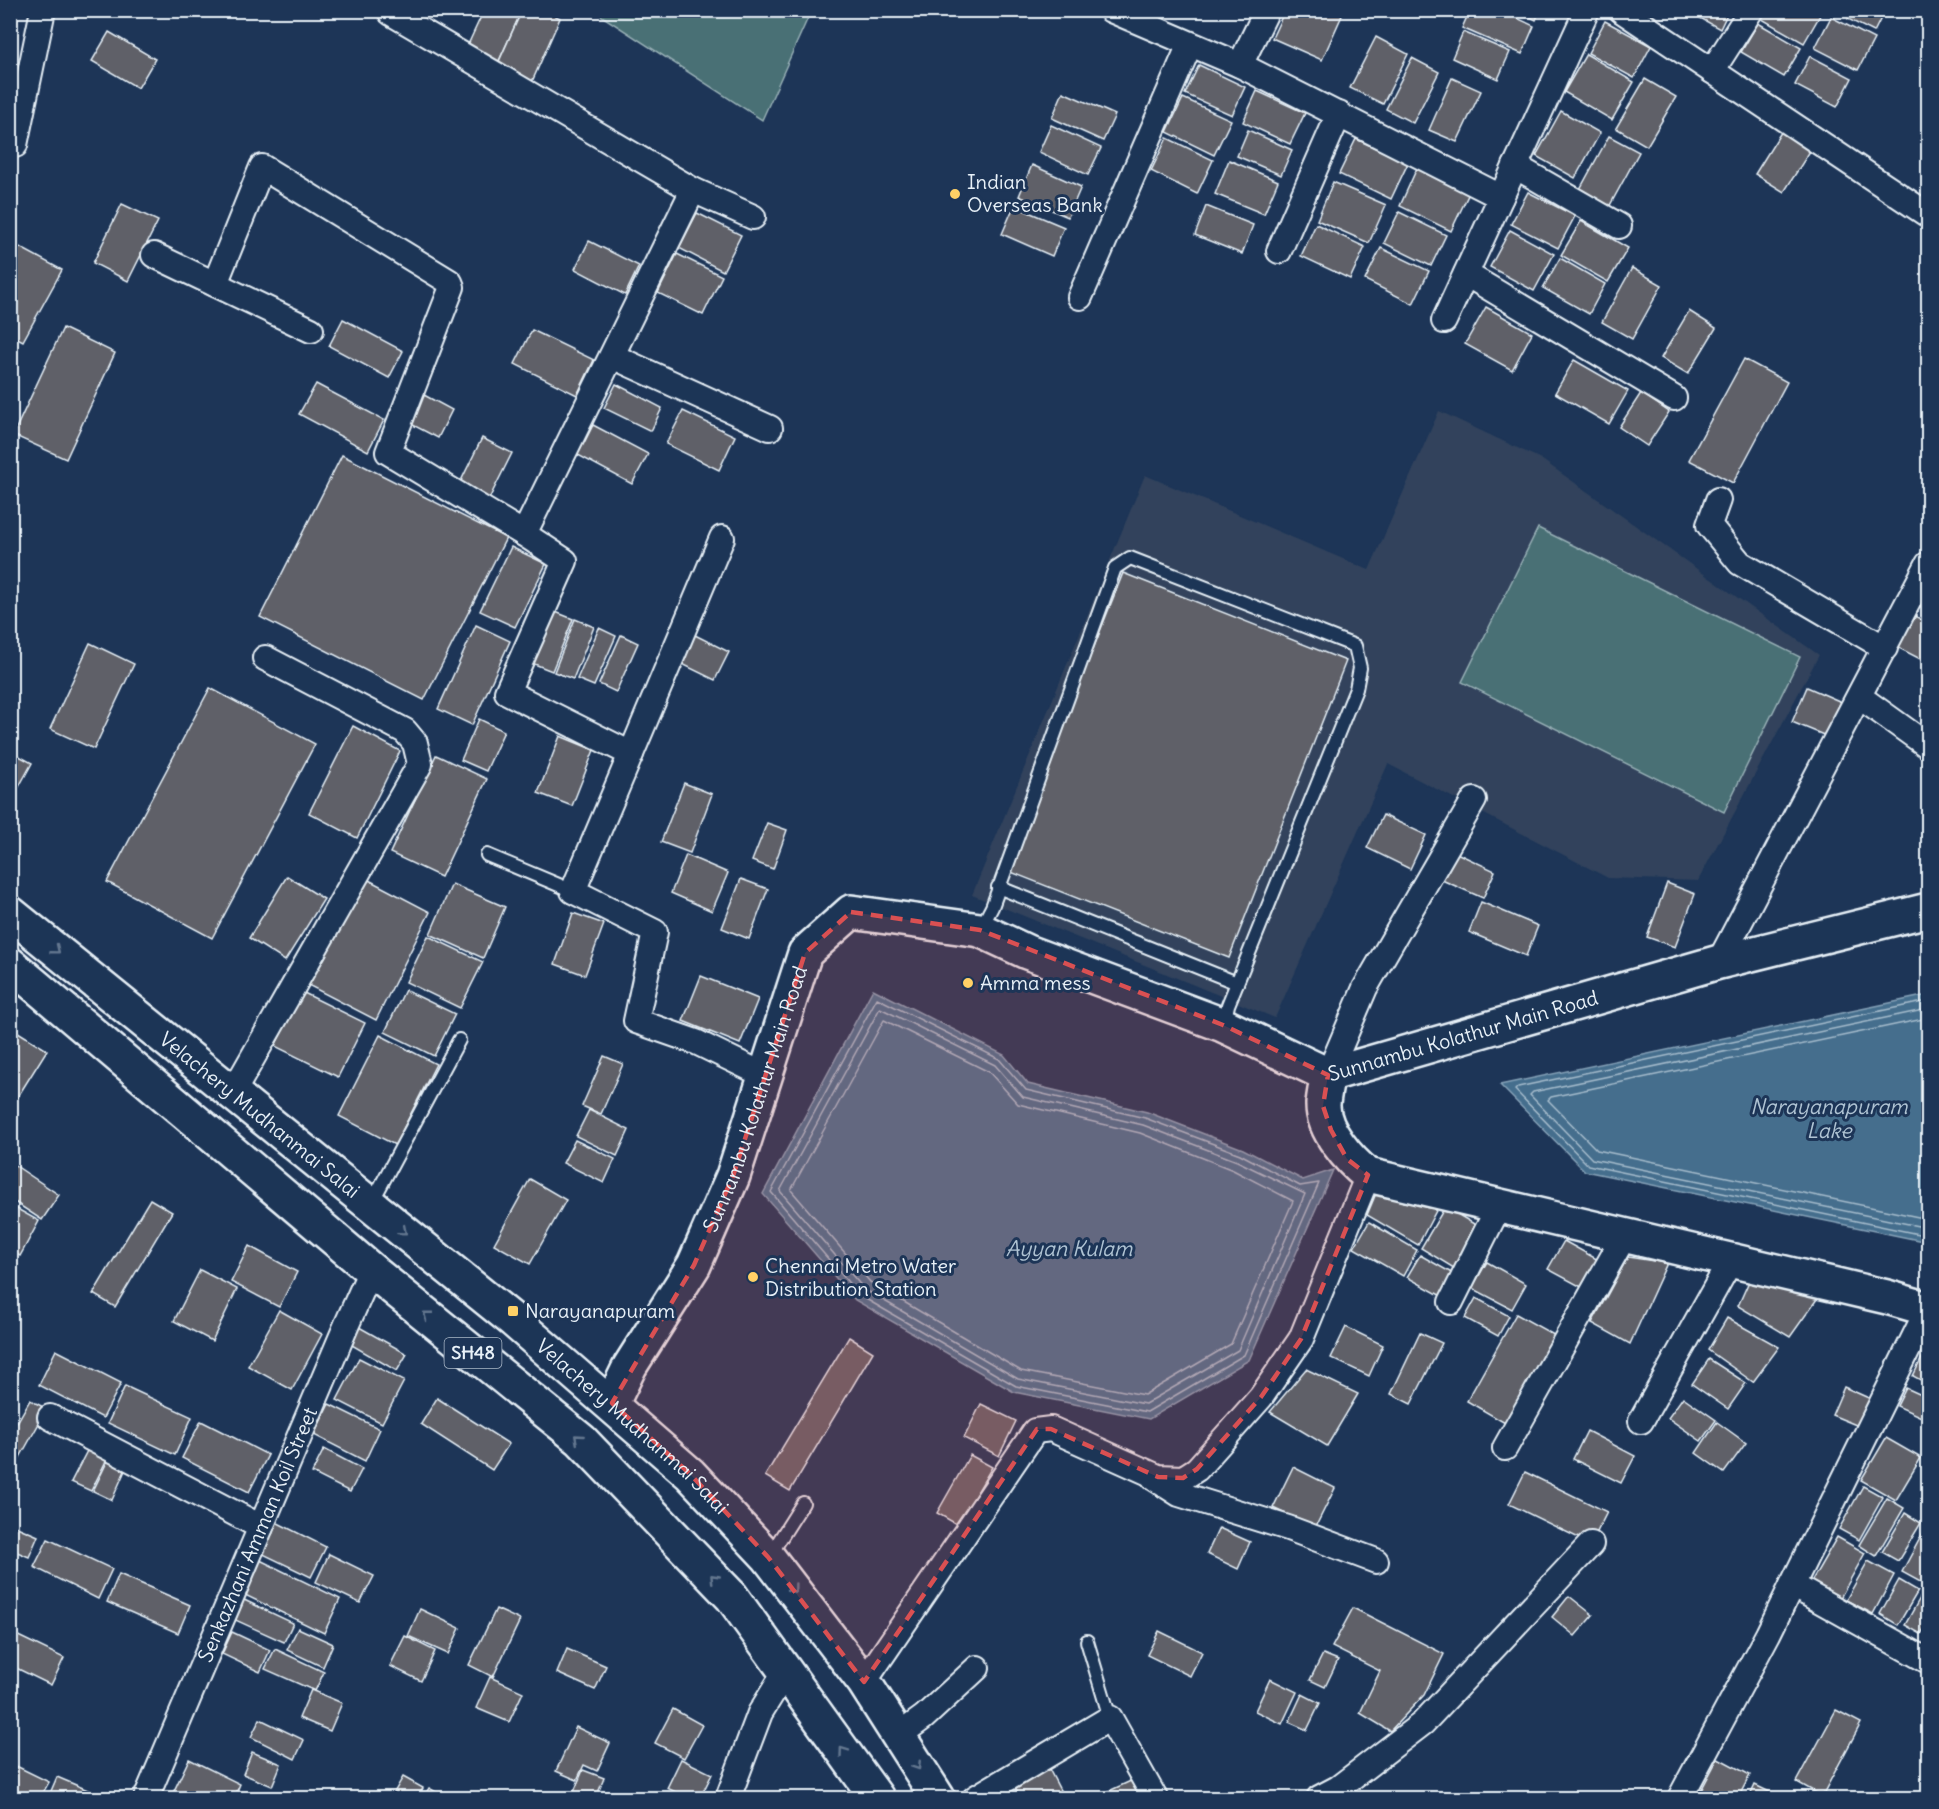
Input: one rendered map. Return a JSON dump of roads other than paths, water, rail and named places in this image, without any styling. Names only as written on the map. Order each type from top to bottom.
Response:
[{"type":"main road","name":"Sunnambu Kolathur Main Road","points":[[612,1403],[630,1366],[694,1264],[734,1176],[764,1075],[805,953],[851,912],[980,930],[1027,952],[1223,1025],[1328,1075],[1719,962],[1929,910]]},
{"type":"main road","name":"Velachery Mudhanmai Salai","points":[[10,913],[232,1094],[371,1203],[612,1403],[690,1474],[768,1557],[864,1682],[938,1798]]},
{"type":"main road","name":"SH48","points":[[10,964],[376,1274],[581,1440],[732,1597],[877,1798]]},
{"type":"main road","points":[[1328,1075],[1323,1106],[1331,1130],[1347,1158],[1368,1175],[1887,1297],[1928,1309]]},
{"type":"street","points":[[10,146],[15,145],[43,10]]},
{"type":"street","points":[[1111,10],[1240,65],[1501,197]]},
{"type":"street","points":[[1240,65],[1267,10]]},
{"type":"street","points":[[1444,321],[1587,10]]},
{"type":"street","points":[[1621,10],[1929,215]]},
{"type":"street","points":[[1712,71],[1751,10]]},
{"type":"street","points":[[390,11],[693,190],[753,217]]},
{"type":"street","points":[[1080,297],[1190,44]]},
{"type":"street","points":[[1279,251],[1339,114]]},
{"type":"street","points":[[1515,166],[1619,226]]},
{"type":"street","points":[[215,284],[262,167],[450,282],[452,287],[388,452],[565,561],[507,692],[631,754]]},
{"type":"street","points":[[524,534],[693,190]]},
{"type":"street","points":[[154,255],[311,330]]},
{"type":"street","points":[[1466,274],[1674,398]]},
{"type":"street","points":[[612,356],[770,428]]},
{"type":"street","points":[[1718,500],[1709,525],[1740,563],[1885,648]]},
{"type":"street","points":[[722,538],[573,891],[655,932],[636,1021],[696,1042],[764,1075]]},
{"type":"street","points":[[1719,962],[1929,564]]},
{"type":"street","points":[[232,1094],[420,764],[415,743],[405,731],[265,658]]},
{"type":"street","points":[[1860,697],[1929,746]]},
{"type":"street","points":[[1328,1075],[1365,988],[1474,800]]},
{"type":"street","points":[[864,1682],[1035,1431],[1051,1429],[1148,1472],[1170,1479],[1183,1478],[1197,1469],[1261,1397],[1301,1339],[1368,1175]]},
{"type":"street","points":[[1450,1302],[1499,1206]]},
{"type":"street","points":[[1505,1448],[1625,1235]]},
{"type":"street","points":[[1641,1421],[1731,1260]]},
{"type":"street","name":"Senkazhani Amman Koil Street","points":[[146,1798],[367,1279],[376,1274]]},
{"type":"street","points":[[1680,1798],[1792,1586],[1928,1309]]},
{"type":"street","points":[[50,1417],[261,1527]]},
{"type":"street","points":[[1148,1472],[1161,1484],[1179,1494],[1288,1528],[1376,1561]]},
{"type":"street","points":[[1319,1798],[1338,1788],[1423,1723],[1591,1544]]},
{"type":"street","points":[[1792,1586],[1929,1660]]},
{"type":"street","points":[[898,1736],[924,1717],[978,1668]]},
{"type":"street","points":[[728,1798],[760,1713],[786,1671]]},
{"type":"street","points":[[975,1798],[1110,1718],[1155,1798]]},
{"type":"lane","points":[[980,930],[998,887],[1115,568],[1130,558],[1355,646],[1360,668],[1356,689],[1237,983],[1223,1025]]},
{"type":"lane","points":[[487,855],[573,891]]},
{"type":"lane","points":[[998,887],[1237,983]]},
{"type":"lane","points":[[371,1203],[459,1040]]},
{"type":"lane","points":[[768,1557],[803,1503]]},
{"type":"lane","points":[[1087,1641],[1110,1718]]},
{"type":"water","name":"Ayyan Kulam","points":[[873,989],[1004,1055],[1028,1084],[1147,1112],[1243,1149],[1303,1180],[1333,1170],[1249,1360],[1149,1419],[1014,1392],[855,1300],[763,1194]]},
{"type":"water","name":"Narayanapuram Lake","points":[[1928,995],[1928,1242],[1585,1171],[1500,1085]]},
{"type":"place","name":"Indian Overseas Bank","points":[[955,194]]},
{"type":"place","name":"Amma mess","points":[[968,983]]},
{"type":"place","name":"Chennai Metro Water Distribution Station","points":[[753,1277]]},
{"type":"place","name":"Narayanapuram","points":[[513,1311]]}]
